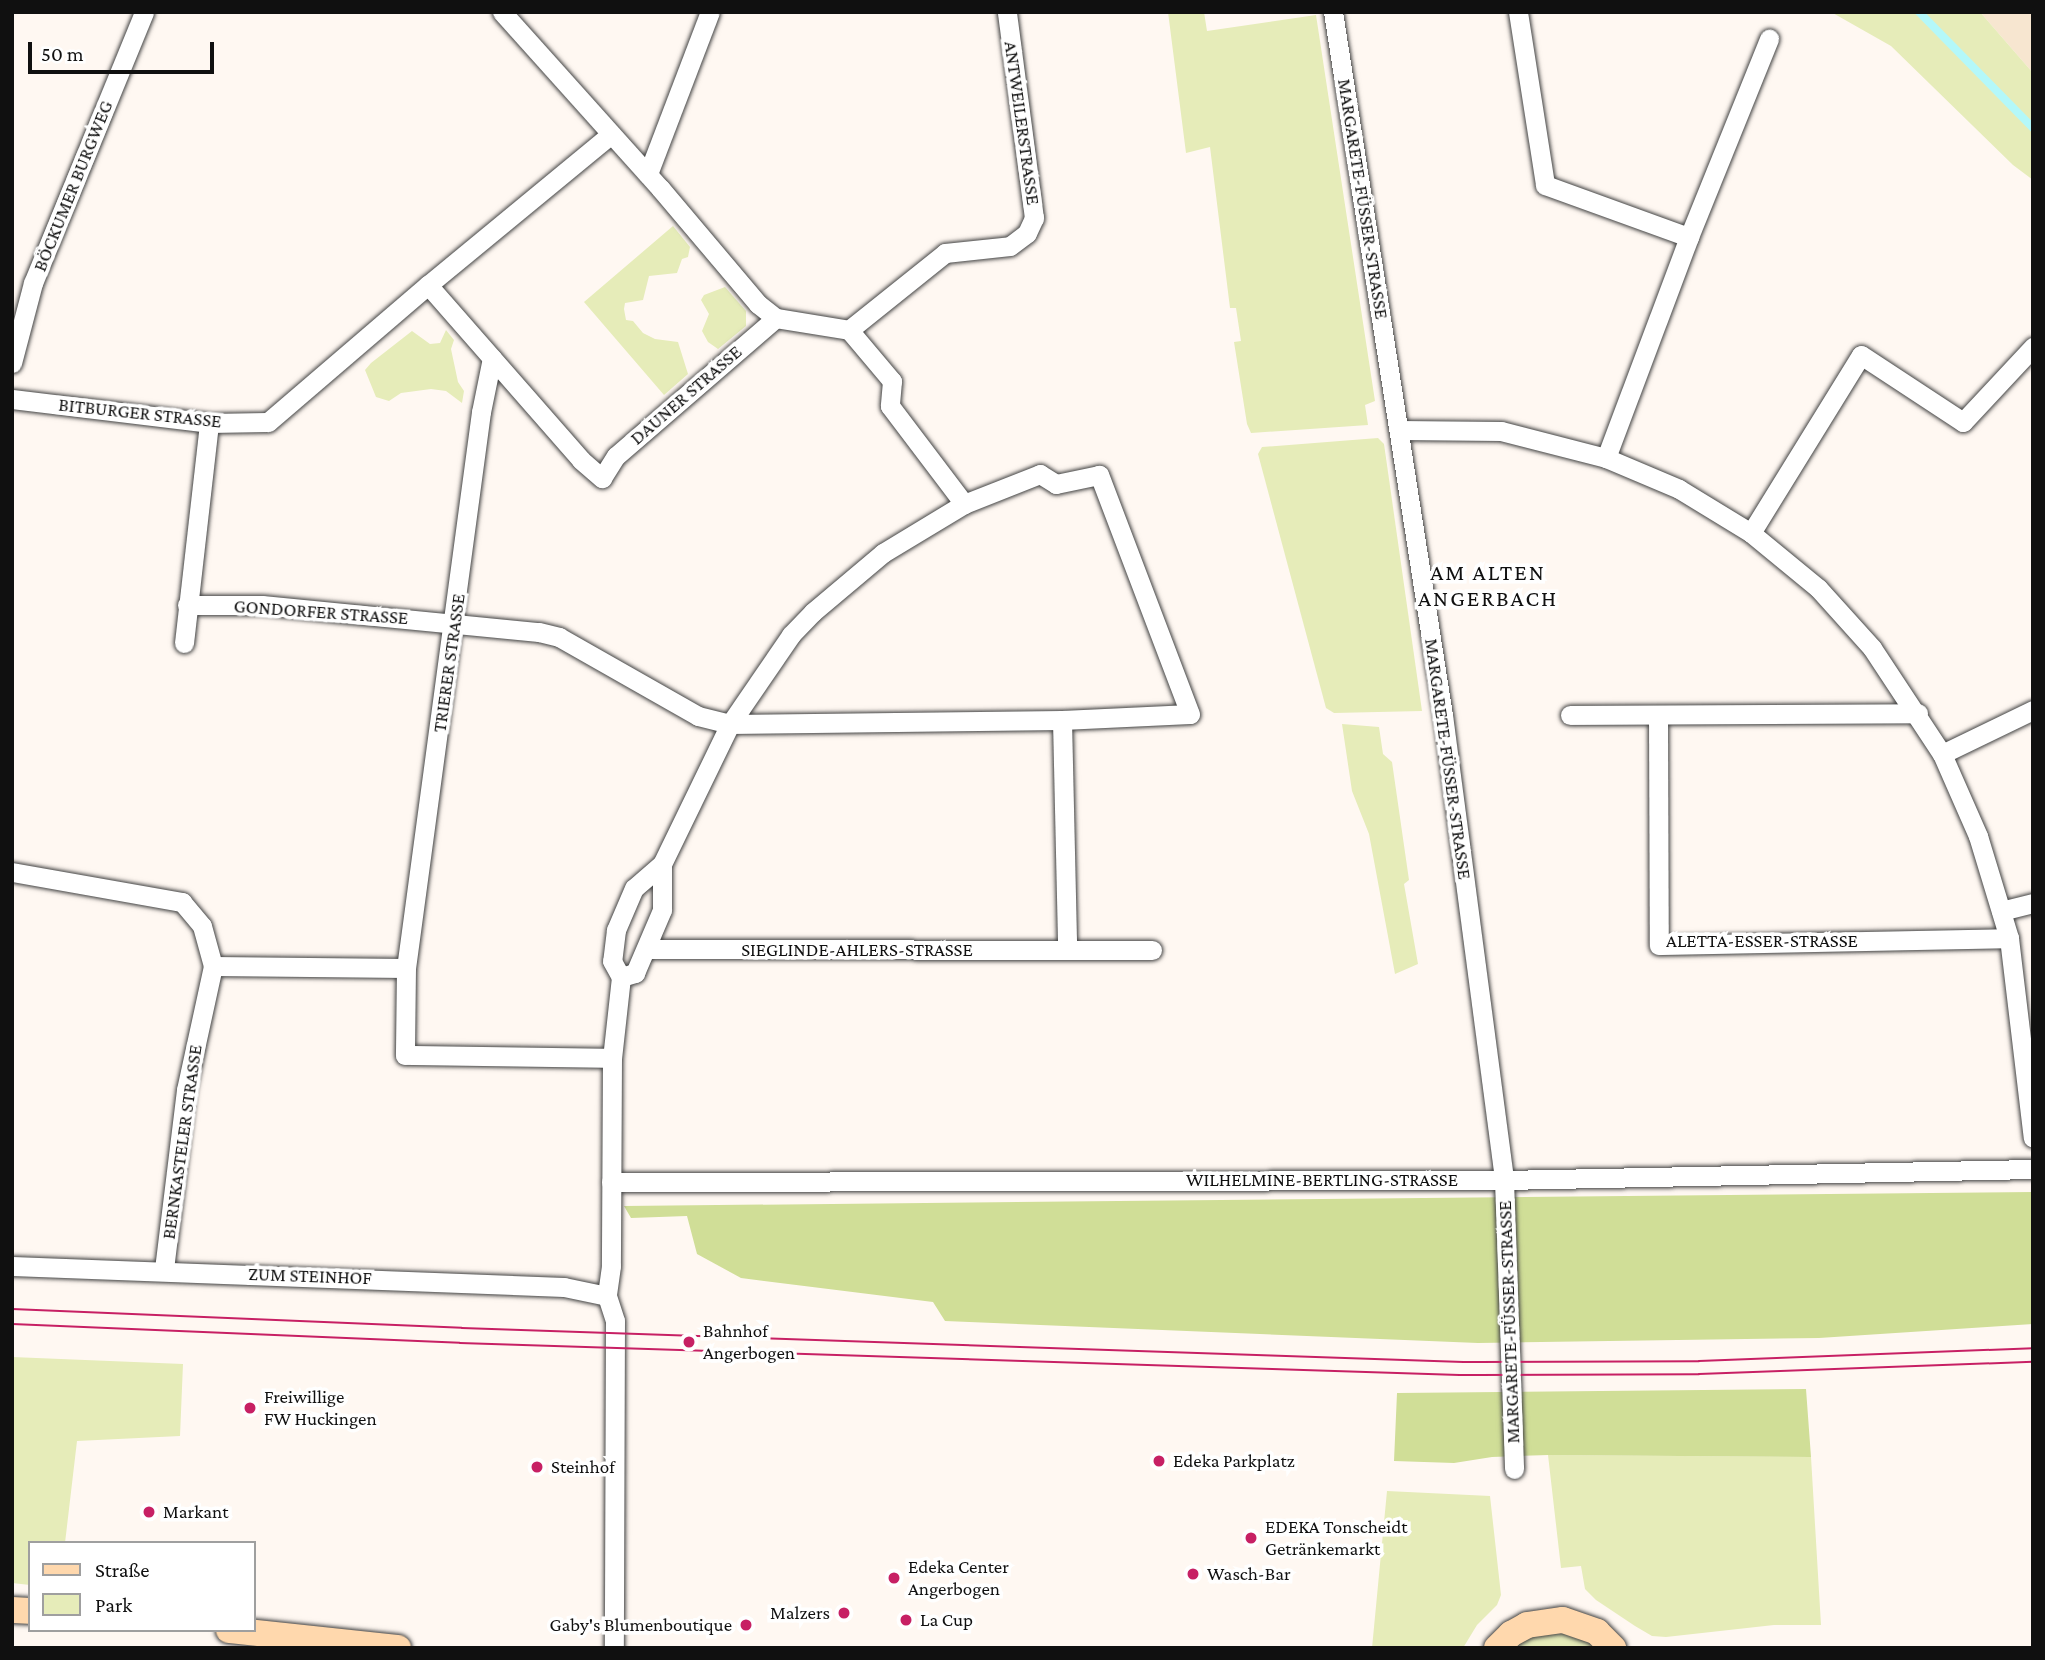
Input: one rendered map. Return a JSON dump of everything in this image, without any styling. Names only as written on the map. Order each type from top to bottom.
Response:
[{"type":"main road","points":[[1497,1648],[1511,1634],[1527,1625],[1545,1620],[1580,1624],[1597,1632],[1615,1646]]},
{"type":"main road","points":[[248,1632],[397,1648]]},
{"type":"street","name":"BÖCKUMER BURGWEG","points":[[12,363],[33,283],[144,12]]},
{"type":"street","points":[[502,12],[610,135],[648,174],[758,304],[776,317],[849,330],[892,381],[890,406],[964,504]]},
{"type":"street","points":[[648,174],[710,12]]},
{"type":"street","name":"ANTWEILERSTRASSE","points":[[849,330],[945,253],[1010,246],[1027,233],[1034,218],[1007,12]]},
{"type":"street","name":"MARGARETE-FÜSSER-STRASSE","points":[[1334,12],[1443,715],[1504,1180],[1514,1469]]},
{"type":"street","points":[[1518,12],[1545,184],[1689,237]]},
{"type":"street","points":[[1606,458],[1689,237],[1769,39]]},
{"type":"street","name":"BITBURGER STRASSE","points":[[12,399],[209,423],[268,422],[610,135]]},
{"type":"street","points":[[428,285],[492,358]]},
{"type":"street","name":"DAUNER STRASSE","points":[[492,358],[581,460],[602,478],[616,456],[776,317]]},
{"type":"street","points":[[1751,533],[1861,355],[1963,422],[2033,347]]},
{"type":"street","name":"TRIERER STRASSE","points":[[492,358],[481,412],[407,968],[405,1055],[612,1058]]},
{"type":"street","points":[[184,643],[209,423]]},
{"type":"street","points":[[1399,430],[1501,431],[1606,458],[1679,489],[1751,533],[1818,588],[1872,648],[1918,713],[1942,754],[1978,836],[2009,938],[2033,1138]]},
{"type":"street","points":[[614,1648],[614,1321],[607,1296],[611,1266],[612,1058],[621,977],[612,961],[615,930],[634,888],[662,864],[730,724],[784,645],[813,612],[883,553],[964,504],[1040,474],[1056,484],[1099,475],[1189,714],[1062,720],[730,724]]},
{"type":"street","name":"GONDORFER STRASSE","points":[[187,605],[262,605],[454,622],[559,637],[698,716],[730,724]]},
{"type":"street","points":[[1942,754],[2033,710]]},
{"type":"street","points":[[1570,715],[1918,713]]},
{"type":"street","name":"ALETTA-ESSER-STRASSE","points":[[1658,715],[1658,945],[2009,938]]},
{"type":"street","points":[[1062,720],[1067,949]]},
{"type":"street","points":[[621,977],[635,973],[662,910],[662,864]]},
{"type":"street","name":"BERNKASTELER STRASSE","points":[[12,872],[181,902],[202,926],[213,966],[186,1090],[164,1270]]},
{"type":"street","points":[[2001,911],[2033,904]]},
{"type":"street","name":"SIEGLINDE-AHLERS-STRASSE","points":[[647,949],[1152,950]]},
{"type":"street","points":[[213,966],[407,968]]},
{"type":"street","name":"WILHELMINE-BERTLING-STRASSE","points":[[611,1182],[1504,1180],[2033,1169]]},
{"type":"street","name":"ZUM STEINHOF","points":[[12,1266],[564,1286],[607,1296]]},
{"type":"shaded area","points":[[1980,12],[2033,12],[2033,73]]},
{"type":"green space","points":[[1168,12],[1204,12],[1207,31],[1316,15],[1375,401],[1365,405],[1368,425],[1251,433],[1247,424],[1234,342],[1241,341],[1236,308],[1230,308],[1210,147],[1186,153]]},
{"type":"green space","points":[[1831,12],[1980,12],[2033,73],[2033,180],[2013,165],[1891,46]]},
{"type":"green space","points":[[673,226],[690,247],[688,257],[682,259],[677,273],[649,276],[643,300],[625,303],[624,309],[626,320],[633,321],[643,333],[655,339],[678,342],[688,374],[664,395],[584,302]]},
{"type":"green space","points":[[725,287],[746,311],[746,326],[718,349],[708,342],[702,331],[709,314],[701,300],[704,295]]},
{"type":"green space","points":[[446,330],[454,340],[451,349],[458,382],[464,391],[462,403],[446,391],[431,389],[401,393],[389,401],[376,397],[365,370],[371,363],[412,331],[430,344],[440,343]]},
{"type":"green space","points":[[1378,438],[1384,444],[1422,711],[1334,713],[1326,708],[1258,454],[1262,447]]},
{"type":"green space","points":[[1342,724],[1379,727],[1383,754],[1392,762],[1409,880],[1404,884],[1418,964],[1395,974],[1369,834],[1352,791]]},
{"type":"green space","points":[[2033,1192],[2033,1324],[1819,1338],[1478,1343],[945,1321],[933,1302],[741,1278],[697,1254],[687,1216],[631,1218],[624,1206]]},
{"type":"green space","points":[[12,1357],[183,1364],[180,1436],[77,1441],[65,1541],[28,1541],[28,1585],[12,1583]]},
{"type":"green space","points":[[1806,1389],[1811,1457],[1548,1455],[1492,1457],[1454,1463],[1394,1461],[1397,1393]]},
{"type":"green space","points":[[1548,1455],[1811,1457],[1821,1625],[1774,1625],[1666,1637],[1652,1636],[1635,1626],[1596,1600],[1585,1589],[1581,1566],[1561,1568]]},
{"type":"green space","points":[[1387,1491],[1490,1496],[1501,1595],[1497,1605],[1477,1625],[1463,1648],[1372,1648]]},
{"type":"green space","points":[[1572,1633],[1597,1648],[1512,1648],[1531,1635]]},
{"type":"waterway","points":[[1919,12],[2033,128]]},
{"type":"tram line","points":[[12,1309],[462,1328],[1463,1362],[1699,1361],[2033,1348]]},
{"type":"tram line","points":[[12,1324],[460,1343],[1459,1375],[1699,1374],[2033,1362]]},
{"type":"place","name":"Bahnhof Angerbogen","points":[[689,1342]]},
{"type":"place","name":"Freiwillige FW Huckingen","points":[[250,1408]]},
{"type":"place","name":"Edeka Parkplatz","points":[[1159,1461]]},
{"type":"place","name":"Steinhof","points":[[537,1467]]},
{"type":"place","name":"Markant","points":[[149,1512]]},
{"type":"place","name":"EDEKA Tonscheidt Getränkemarkt","points":[[1251,1538]]},
{"type":"place","name":"Wasch-Bar","points":[[1193,1574]]},
{"type":"place","name":"Edeka Center Angerbogen","points":[[894,1578]]},
{"type":"place","name":"Malzers","points":[[844,1613]]},
{"type":"place","name":"La Cup","points":[[906,1620]]},
{"type":"place","name":"Gaby's Blumenboutique","points":[[746,1625]]},
{"type":"district","name":"AM ALTEN ANGERBACH","points":[[1488,585]]}]
